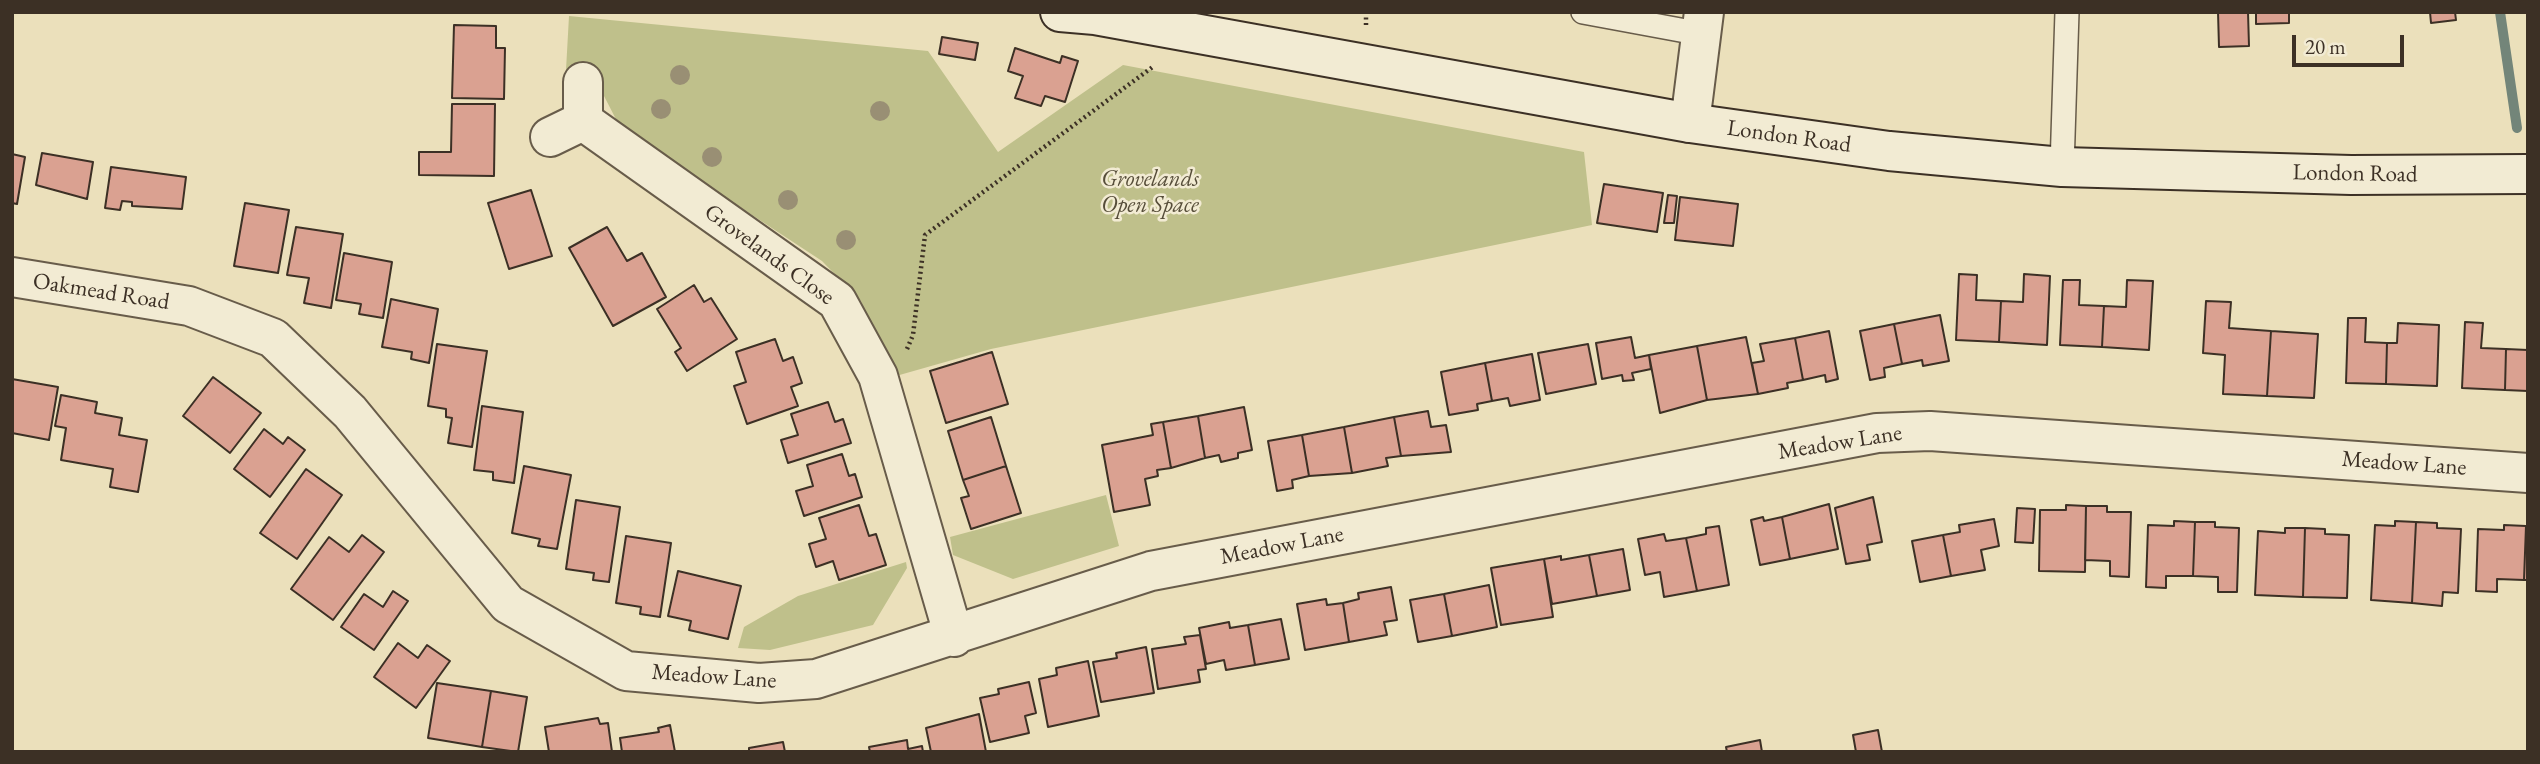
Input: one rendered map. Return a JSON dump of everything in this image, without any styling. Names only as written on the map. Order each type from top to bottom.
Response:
[{"type":"street","name":"London Road","points":[[1060,12],[1096,15],[1690,123],[1889,151],[2062,167],[2351,175],[2528,174]]},
{"type":"street","points":[[1690,123],[1703,23]]},
{"type":"street","name":"Grovelands Close","points":[[583,82],[567,129],[837,301],[878,376],[954,637]]},
{"type":"street","name":"Oakmead Road","points":[[12,277],[189,306]]},
{"type":"street","name":"Meadow Lane","points":[[189,306],[273,338],[350,412],[508,604],[626,671],[759,683],[816,679],[954,637],[1151,571],[1877,433],[1930,431],[2528,472]]},
{"type":"lane","points":[[1583,12],[1703,23]]},
{"type":"lane","points":[[2062,167],[2067,12]]},
{"type":"path","points":[[913,335],[925,235],[1197,34]]},
{"type":"green space","name":"Grovelands Open Space","points":[[569,16],[928,51],[998,152],[1123,65],[1584,152],[1592,225],[991,349],[896,376],[861,301],[822,261],[621,129],[604,96],[598,73],[566,70]]},
{"type":"green space","points":[[1106,495],[1119,546],[1013,579],[953,555],[950,537]]},
{"type":"green space","points":[[906,562],[907,568],[873,625],[770,650],[738,648],[744,627],[798,596]]},
{"type":"building","points":[[2218,12],[2248,12],[2249,46],[2219,47]]},
{"type":"building","points":[[2256,12],[2289,12],[2289,23],[2256,24]]},
{"type":"building","points":[[2430,12],[2455,12],[2456,20],[2431,23]]},
{"type":"building","points":[[454,25],[496,26],[496,48],[505,48],[504,99],[452,98]]},
{"type":"building","points":[[942,37],[978,43],[975,60],[939,54]]},
{"type":"building","points":[[1015,48],[1060,63],[1062,56],[1078,61],[1065,102],[1045,96],[1041,106],[1015,98],[1023,76],[1008,71]]},
{"type":"building","points":[[452,104],[495,104],[494,176],[419,175],[419,152],[451,152]]},
{"type":"building","points":[[42,153],[93,162],[87,199],[36,185]]},
{"type":"building","points":[[12,154],[25,157],[17,204],[12,203]]},
{"type":"building","points":[[111,167],[186,177],[182,209],[132,206],[132,202],[122,201],[120,210],[105,208]]},
{"type":"building","points":[[1604,184],[1663,193],[1657,232],[1597,223]]},
{"type":"building","points":[[531,190],[552,256],[509,269],[488,203]]},
{"type":"building","points":[[1668,195],[1677,196],[1674,223],[1664,223]]},
{"type":"building","points":[[1680,197],[1738,204],[1733,246],[1675,240]]},
{"type":"building","points":[[245,203],[289,210],[278,273],[234,266]]},
{"type":"building","points":[[296,227],[343,234],[331,308],[304,303],[309,278],[287,275]]},
{"type":"building","points":[[607,227],[627,261],[642,253],[666,297],[613,326],[569,248]]},
{"type":"building","points":[[344,253],[392,262],[383,318],[359,314],[361,304],[336,300]]},
{"type":"building","points":[[1959,274],[1977,275],[1976,300],[2001,301],[1999,342],[1956,340]]},
{"type":"building","points":[[2024,274],[2050,276],[2047,345],[1999,342],[2001,301],[2023,302]]},
{"type":"building","points":[[2063,280],[2080,280],[2079,305],[2104,306],[2102,347],[2060,345]]},
{"type":"building","points":[[2127,280],[2153,281],[2149,350],[2102,347],[2104,306],[2126,307]]},
{"type":"building","points":[[694,285],[704,302],[711,298],[737,339],[687,371],[675,352],[681,348],[657,309]]},
{"type":"building","points":[[391,299],[438,309],[429,363],[411,359],[412,352],[382,347]]},
{"type":"building","points":[[2206,301],[2231,302],[2229,328],[2271,331],[2267,396],[2223,394],[2225,355],[2203,353]]},
{"type":"building","points":[[1940,315],[1949,361],[1923,366],[1922,360],[1902,364],[1894,324]]},
{"type":"building","points":[[2348,318],[2366,318],[2365,342],[2387,343],[2386,384],[2346,383]]},
{"type":"building","points":[[2465,322],[2483,323],[2481,348],[2506,349],[2505,390],[2462,388]]},
{"type":"building","points":[[2398,323],[2439,325],[2437,386],[2386,384],[2387,343],[2397,343]]},
{"type":"building","points":[[1894,324],[1902,364],[1884,368],[1885,377],[1870,380],[1860,331]]},
{"type":"building","points":[[1829,331],[1838,379],[1826,382],[1825,375],[1803,380],[1795,338]]},
{"type":"building","points":[[2271,331],[2318,334],[2314,398],[2267,396]]},
{"type":"building","points":[[1631,337],[1635,358],[1649,355],[1651,369],[1632,373],[1634,380],[1623,381],[1622,375],[1602,379],[1596,343]]},
{"type":"building","points":[[1746,337],[1758,394],[1707,400],[1697,346]]},
{"type":"building","points":[[1795,338],[1803,380],[1787,383],[1788,388],[1758,394],[1752,363],[1764,361],[1760,344]]},
{"type":"building","points":[[775,339],[783,361],[793,357],[802,383],[791,387],[798,406],[747,424],[734,386],[746,382],[736,352]]},
{"type":"building","points":[[437,344],[487,351],[472,447],[448,443],[452,418],[446,417],[446,409],[428,406]]},
{"type":"building","points":[[1588,344],[1596,384],[1546,394],[1538,353]]},
{"type":"building","points":[[1697,346],[1707,400],[1660,413],[1649,355]]},
{"type":"building","points":[[2506,349],[2528,350],[2528,391],[2505,390]]},
{"type":"building","points":[[992,352],[1008,404],[946,423],[930,371]]},
{"type":"building","points":[[1532,354],[1540,400],[1510,406],[1508,398],[1492,401],[1485,363]]},
{"type":"building","points":[[1485,363],[1492,401],[1477,404],[1478,410],[1449,415],[1441,372]]},
{"type":"building","points":[[213,377],[261,413],[230,453],[183,416]]},
{"type":"building","points":[[12,379],[58,387],[49,440],[12,433]]},
{"type":"building","points":[[61,395],[97,402],[95,413],[122,418],[119,435],[147,440],[138,492],[110,487],[113,469],[61,460],[66,428],[55,426]]},
{"type":"building","points":[[828,402],[835,422],[843,419],[851,443],[788,463],[781,440],[798,435],[791,414]]},
{"type":"building","points":[[482,406],[523,412],[514,483],[493,480],[493,472],[474,470]]},
{"type":"building","points":[[1244,407],[1252,450],[1238,453],[1238,458],[1221,462],[1219,455],[1205,458],[1198,416]]},
{"type":"building","points":[[1428,411],[1431,427],[1446,425],[1451,452],[1401,456],[1394,417]]},
{"type":"building","points":[[1198,416],[1205,458],[1171,468],[1163,422]]},
{"type":"building","points":[[991,417],[1006,466],[963,480],[948,431]]},
{"type":"building","points":[[1394,417],[1401,456],[1386,458],[1388,466],[1352,473],[1344,427]]},
{"type":"building","points":[[1163,422],[1171,468],[1157,470],[1158,476],[1145,479],[1150,505],[1114,512],[1102,445],[1153,435],[1151,424]]},
{"type":"building","points":[[1344,427],[1352,473],[1309,476],[1302,435]]},
{"type":"building","points":[[264,429],[283,444],[288,437],[305,450],[270,497],[234,469]]},
{"type":"building","points":[[1302,435],[1309,476],[1292,480],[1293,488],[1277,491],[1268,441]]},
{"type":"building","points":[[842,454],[849,476],[855,474],[862,497],[804,516],[796,491],[813,486],[807,465]]},
{"type":"building","points":[[524,466],[571,475],[557,549],[538,546],[540,539],[512,533]]},
{"type":"building","points":[[1006,466],[1021,513],[971,529],[961,498],[969,496],[963,480]]},
{"type":"building","points":[[306,469],[342,495],[297,559],[260,533]]},
{"type":"building","points":[[1873,497],[1882,542],[1867,545],[1870,560],[1846,564],[1835,508]]},
{"type":"building","points":[[576,500],[620,507],[609,582],[593,580],[594,573],[566,569]]},
{"type":"building","points":[[1829,504],[1838,549],[1790,559],[1782,517]]},
{"type":"building","points":[[859,505],[869,536],[876,534],[886,565],[839,580],[833,561],[816,567],[809,544],[826,539],[819,518]]},
{"type":"building","points":[[2066,505],[2086,506],[2085,572],[2039,571],[2040,510],[2066,510]]},
{"type":"building","points":[[2086,506],[2107,506],[2107,512],[2131,512],[2129,577],[2110,576],[2110,561],[2085,560]]},
{"type":"building","points":[[2017,508],[2035,509],[2033,543],[2015,542]]},
{"type":"building","points":[[1763,517],[1764,521],[1782,517],[1790,559],[1760,565],[1751,520]]},
{"type":"building","points":[[1994,519],[1999,546],[1981,550],[1985,570],[1951,576],[1943,535],[1960,532],[1959,525]]},
{"type":"building","points":[[2174,521],[2195,522],[2193,576],[2166,576],[2166,588],[2146,587],[2148,525],[2174,526]]},
{"type":"building","points":[[2395,521],[2416,522],[2412,603],[2371,600],[2375,525],[2395,526]]},
{"type":"building","points":[[2195,522],[2215,522],[2215,527],[2239,528],[2237,592],[2218,592],[2218,577],[2193,576]]},
{"type":"building","points":[[2416,522],[2437,523],[2437,528],[2461,529],[2458,593],[2443,592],[2442,606],[2412,603]]},
{"type":"building","points":[[2504,525],[2526,526],[2524,580],[2497,579],[2497,592],[2476,591],[2478,529],[2504,530]]},
{"type":"building","points":[[1719,526],[1729,585],[1697,591],[1686,538],[1706,534],[1706,528]]},
{"type":"building","points":[[2526,526],[2528,580],[2524,580]]},
{"type":"building","points":[[2285,528],[2305,528],[2303,597],[2255,595],[2258,531],[2285,533]]},
{"type":"building","points":[[2305,528],[2325,529],[2325,534],[2349,535],[2347,598],[2303,597]]},
{"type":"building","points":[[1664,534],[1666,541],[1686,538],[1697,591],[1664,597],[1660,572],[1645,575],[1638,539]]},
{"type":"building","points":[[362,535],[384,552],[333,620],[291,589],[329,537],[349,552]]},
{"type":"building","points":[[1943,535],[1951,576],[1920,582],[1912,541]]},
{"type":"building","points":[[626,536],[671,543],[660,617],[640,614],[641,607],[616,603]]},
{"type":"building","points":[[1623,549],[1630,590],[1597,596],[1589,555]]},
{"type":"building","points":[[1589,555],[1597,596],[1552,604],[1544,559],[1561,556],[1561,560]]},
{"type":"building","points":[[1544,559],[1553,617],[1501,625],[1491,568]]},
{"type":"building","points":[[678,571],[741,586],[728,639],[689,630],[691,621],[668,616]]},
{"type":"building","points":[[1489,585],[1497,627],[1452,636],[1444,594]]},
{"type":"building","points":[[1391,587],[1397,620],[1384,622],[1387,635],[1349,642],[1343,603],[1359,599],[1358,593]]},
{"type":"building","points":[[393,591],[408,601],[374,650],[341,627],[364,594],[383,607]]},
{"type":"building","points":[[1444,594],[1452,636],[1418,642],[1410,600]]},
{"type":"building","points":[[1326,599],[1327,605],[1343,603],[1349,642],[1305,650],[1297,604]]},
{"type":"building","points":[[1281,619],[1289,659],[1255,665],[1248,625]]},
{"type":"building","points":[[1229,622],[1230,628],[1248,625],[1255,665],[1226,670],[1224,660],[1206,664],[1199,628]]},
{"type":"building","points":[[1200,635],[1206,669],[1198,670],[1200,682],[1158,689],[1152,649],[1186,644],[1184,637]]},
{"type":"building","points":[[398,643],[418,658],[427,645],[450,661],[416,708],[374,677]]},
{"type":"building","points":[[1146,647],[1154,693],[1101,702],[1093,662],[1117,658],[1116,653]]},
{"type":"building","points":[[1088,661],[1099,716],[1048,727],[1039,679],[1057,675],[1056,668]]},
{"type":"building","points":[[1029,682],[1036,713],[1025,716],[1029,733],[990,742],[980,698],[999,694],[998,689]]},
{"type":"building","points":[[437,683],[491,691],[482,747],[428,738]]},
{"type":"building","points":[[491,691],[527,697],[518,752],[482,747]]},
{"type":"building","points":[[979,714],[986,752],[931,752],[926,728]]},
{"type":"building","points":[[598,718],[600,724],[608,723],[612,752],[549,752],[545,727]]},
{"type":"building","points":[[670,725],[675,752],[622,752],[620,738],[659,732],[658,728]]},
{"type":"building","points":[[1878,730],[1882,752],[1856,752],[1853,735]]},
{"type":"building","points":[[907,740],[908,749],[922,746],[923,752],[870,752],[869,747]]},
{"type":"building","points":[[1760,740],[1762,752],[1727,752],[1726,747]]},
{"type":"building","points":[[783,742],[785,752],[749,752],[749,748]]},
{"type":"waterway","points":[[2500,12],[2517,128]]}]
